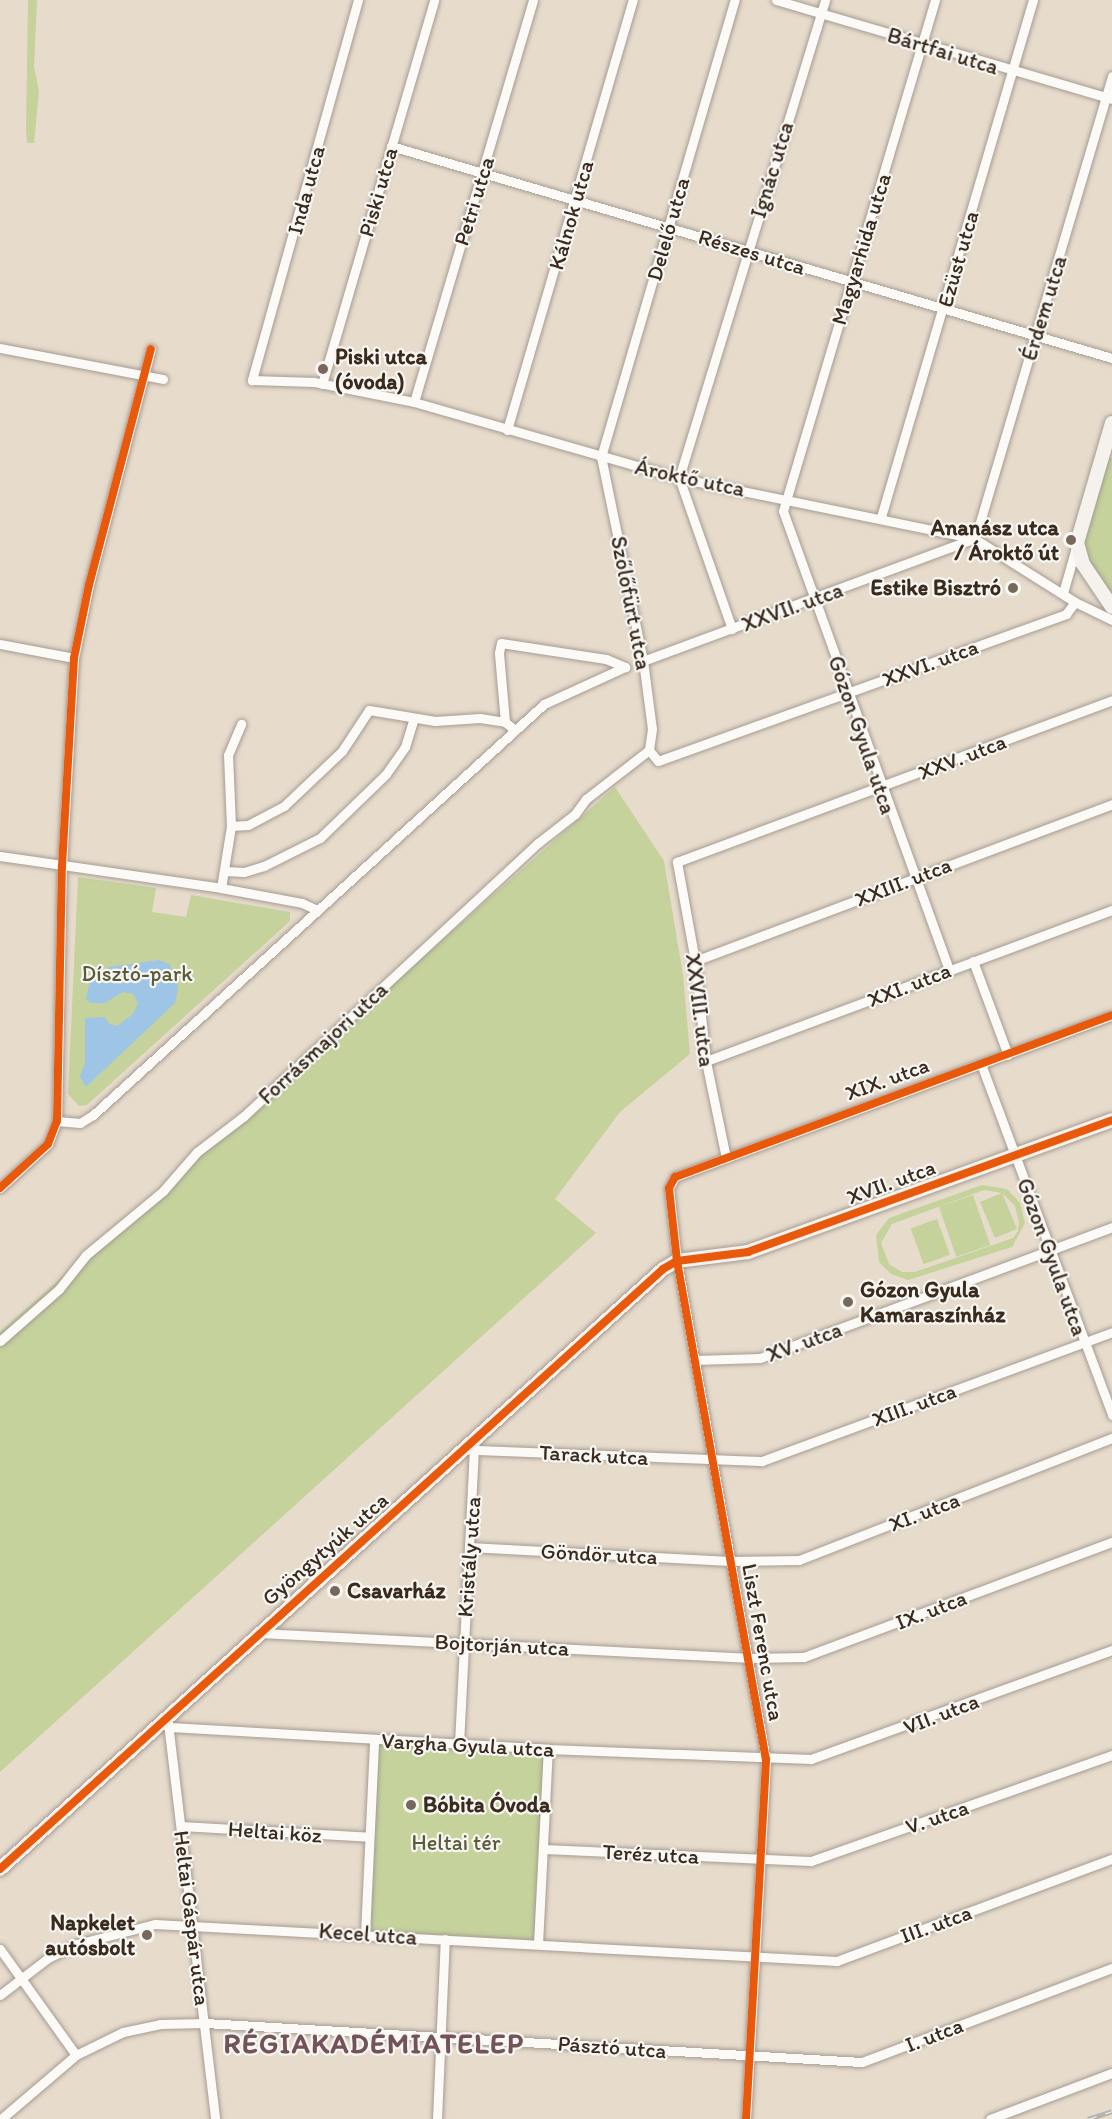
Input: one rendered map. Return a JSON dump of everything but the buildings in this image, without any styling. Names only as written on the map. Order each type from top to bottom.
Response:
[{"type":"street","name":"Inda utca","points":[[252,380],[358,0]]},
{"type":"street","name":"Piski utca","points":[[322,384],[434,0]]},
{"type":"street","name":"Petri utca","points":[[414,402],[533,0]]},
{"type":"street","name":"Kálnok utca","points":[[507,430],[633,0]]},
{"type":"street","name":"Delelő utca","points":[[601,457],[735,0]]},
{"type":"street","name":"Bártfai utca","points":[[776,0],[1012,72],[1109,98]]},
{"type":"street","name":"Ignác utca","points":[[679,478],[825,0]]},
{"type":"street","name":"Magyarhida utca","points":[[786,498],[935,0]]},
{"type":"street","name":"Ezüst utca","points":[[881,517],[1033,0]]},
{"type":"street","name":"Érdem utca","points":[[975,539],[1109,98],[1112,76]]},
{"type":"street","name":"Részes utca","points":[[391,146],[1112,358]]},
{"type":"street","points":[[0,348],[163,379]]},
{"type":"street","points":[[0,1188],[48,1143],[57,1121],[62,866],[74,658],[151,348]]},
{"type":"street","name":"Ároktő utca","points":[[252,380],[322,384],[414,402],[679,478],[881,517],[975,539],[1075,602],[1112,620]]},
{"type":"street","points":[[1063,593],[1077,543],[1107,456],[1112,423]]},
{"type":"street","name":"Szőlőfürt utca","points":[[601,457],[644,662],[652,729],[649,750]]},
{"type":"street","points":[[679,478],[732,629]]},
{"type":"street","name":"Gózon Gyula utca","points":[[786,498],[783,511],[880,789],[949,970]]},
{"type":"street","name":"XXVII. utca","points":[[644,662],[975,539]]},
{"type":"street","points":[[1077,543],[1083,564],[1112,607]]},
{"type":"street","name":"XXVI. utca","points":[[649,750],[658,761],[1066,614],[1075,602]]},
{"type":"street","points":[[57,1121],[80,1123],[93,1115],[544,704],[625,667],[606,659],[501,643],[499,653],[505,722]]},
{"type":"street","points":[[0,644],[74,658]]},
{"type":"street","name":"XXV. utca","points":[[677,862],[880,789],[1112,700]]},
{"type":"street","points":[[231,826],[248,825],[284,806],[342,751],[369,710],[400,712],[414,718],[505,722],[515,730]]},
{"type":"street","points":[[225,871],[244,872],[264,866],[320,837],[386,774],[405,747],[414,718]]},
{"type":"street","points":[[221,888],[231,826],[228,755],[241,724]]},
{"type":"street","name":"Forrásmajori utca","points":[[0,1341],[59,1289],[86,1255],[163,1191],[197,1152],[244,1116],[538,843],[575,814],[586,799],[649,750]]},
{"type":"street","name":"XXIII. utca","points":[[695,961],[1112,804]]},
{"type":"street","points":[[0,856],[221,888],[302,903],[317,910]]},
{"type":"street","name":"XXVIII. utca","points":[[677,862],[695,961],[706,1061],[726,1158]]},
{"type":"street","name":"XXI. utca","points":[[706,1061],[1112,909]]},
{"type":"street","points":[[973,961],[1008,1055]]},
{"type":"street","name":"XIX. utca","points":[[675,1177],[1112,1015]]},
{"type":"street","name":"Gózon Gyula utca","points":[[981,1064],[1112,1415]]},
{"type":"street","name":"XVII. utca","points":[[677,1262],[748,1252],[1112,1120]]},
{"type":"street","name":"Liszt Ferenc utca","points":[[675,1177],[669,1188],[677,1262],[766,1760],[746,2119]]},
{"type":"street","name":"XV. utca","points":[[695,1360],[760,1358],[1112,1227]]},
{"type":"street","name":"Gyöngytyúk utca","points":[[0,1869],[167,1723],[257,1633],[475,1446],[663,1269],[677,1262]]},
{"type":"street","name":"XIII. utca","points":[[713,1461],[762,1461],[1112,1332]]},
{"type":"street","name":"XI. utca","points":[[730,1561],[799,1560],[1112,1438]]},
{"type":"street","name":"Tarack utca","points":[[475,1446],[713,1461]]},
{"type":"street","name":"Kristály utca","points":[[459,1744],[475,1446]]},
{"type":"street","name":"IX. utca","points":[[746,1658],[804,1657],[1112,1542]]},
{"type":"street","name":"Göndör utca","points":[[469,1547],[730,1561]]},
{"type":"street","name":"Bojtorján utca","points":[[257,1633],[746,1658]]},
{"type":"street","name":"VII. utca","points":[[766,1760],[811,1760],[834,1754],[1112,1650]]},
{"type":"street","name":"Vargha Gyula utca","points":[[167,1723],[374,1740],[766,1760]]},
{"type":"street","name":"Heltai Gáspár utca","points":[[167,1723],[215,2119]]},
{"type":"street","points":[[365,1934],[374,1740]]},
{"type":"street","points":[[538,1944],[548,1749]]},
{"type":"street","name":"V. utca","points":[[759,1859],[811,1861],[1112,1755]]},
{"type":"street","name":"Heltai köz","points":[[181,1826],[369,1838]]},
{"type":"street","name":"Teréz utca","points":[[543,1849],[759,1859]]},
{"type":"street","name":"III. utca","points":[[754,1958],[837,1961],[1112,1859]]},
{"type":"street","name":"Kecel utca","points":[[0,1995],[20,1977],[77,1944],[119,1930],[193,1923],[754,1958]]},
{"type":"street","points":[[437,2119],[445,1939]]},
{"type":"street","points":[[0,1949],[76,2055]]},
{"type":"street","name":"I. utca","points":[[750,2056],[862,2062],[1112,1968]]},
{"type":"street","name":"Pásztó utca","points":[[1,2119],[76,2055],[123,2032],[160,2024],[205,2023],[750,2056]]},
{"type":"street","points":[[990,2119],[1112,2073]]},
{"type":"green space","points":[[28,0],[37,0],[34,66],[39,91],[34,143],[27,143],[26,130]]},
{"type":"green space","points":[[1102,455],[1112,458],[1112,607],[1080,555]]},
{"type":"green space","points":[[615,787],[664,861],[683,975],[690,1054],[620,1112],[555,1199],[596,1233],[0,1772],[0,1332]]},
{"type":"green space","name":"Dísztó-park","points":[[78,877],[156,888],[152,912],[186,917],[191,895],[290,912],[290,921],[87,1105],[79,1106],[68,1094]]},
{"type":"green space","points":[[982,1185],[1007,1189],[1020,1203],[1025,1223],[1012,1247],[908,1280],[891,1274],[879,1262],[876,1235],[889,1218]],"holes":[[[984,1190],[1002,1193],[1015,1206],[1019,1222],[1018,1231],[1013,1238],[915,1272],[902,1272],[889,1264],[881,1243],[892,1224]]]},
{"type":"green space","points":[[1002,1193],[1017,1229],[995,1238],[980,1202]]},
{"type":"green space","points":[[973,1195],[990,1245],[956,1257],[939,1207]]},
{"type":"green space","points":[[937,1219],[950,1255],[924,1264],[911,1229]]},
{"type":"green space","name":"Heltai tér","points":[[374,1740],[548,1749],[538,1943],[364,1934]]},
{"type":"water","points":[[159,960],[169,964],[175,973],[178,989],[175,1003],[86,1087],[80,1077],[85,1063],[85,1018],[105,1017],[109,1024],[117,1026],[133,1014],[138,1003],[133,994],[123,992],[105,1003],[90,1003],[86,999],[89,984],[109,967]]},
{"type":"railway","points":[[1088,2119],[1112,2111]]},
{"type":"cycle path","points":[[0,1188],[48,1144],[57,1121],[62,866],[74,658],[89,585],[151,349]]},
{"type":"cycle path","points":[[746,2119],[766,1760],[677,1261],[669,1188],[675,1177],[1112,1015]]},
{"type":"cycle path","points":[[0,1869],[663,1269],[677,1261],[748,1252],[1112,1120]]},
{"type":"place","name":"Piski utca (óvoda)","points":[[323,369]]},
{"type":"place","name":"Ananász utca / Ároktő út","points":[[1071,540]]},
{"type":"place","name":"Estike Bisztró","points":[[1013,588]]},
{"type":"place","name":"Gózon Gyula Kamaraszínház","points":[[848,1302]]},
{"type":"place","name":"Csavarház","points":[[335,1591]]},
{"type":"place","name":"Bóbita Óvoda","points":[[411,1805]]},
{"type":"place","name":"Napkelet autósbolt","points":[[147,1935]]},
{"type":"district","name":"RÉGIAKADÉMIATELEP","points":[[374,2043]]}]
